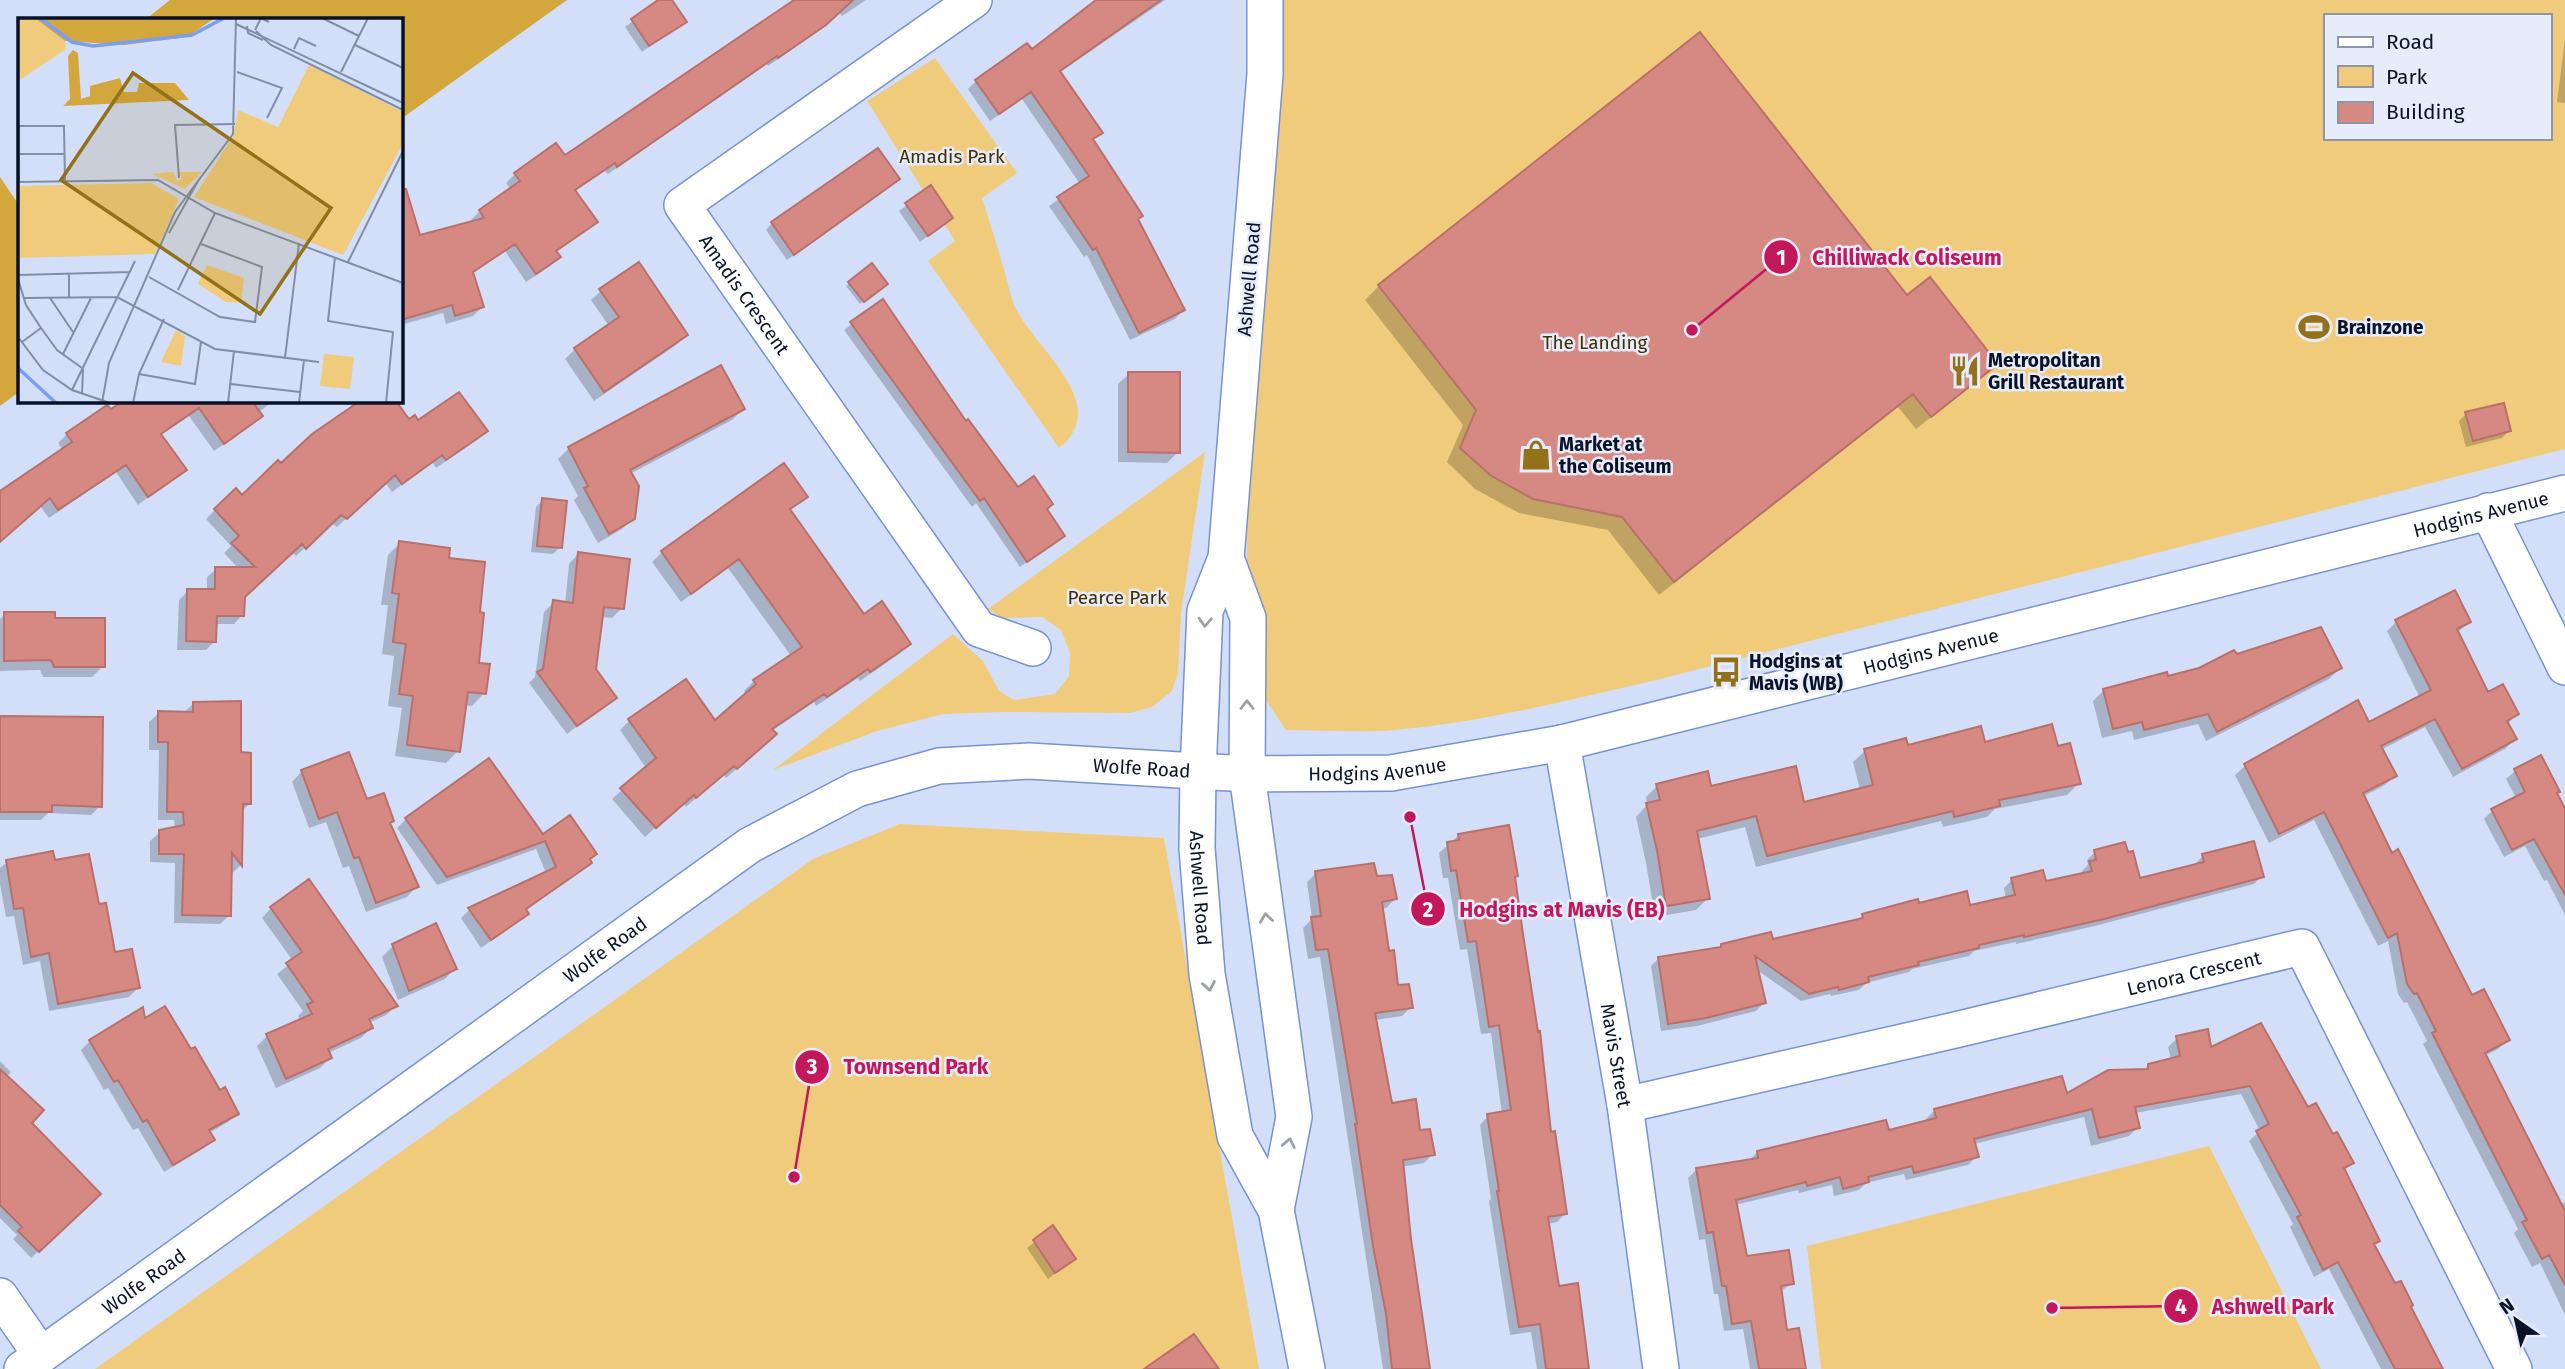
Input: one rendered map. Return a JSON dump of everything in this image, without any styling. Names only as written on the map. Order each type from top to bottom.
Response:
[{"type":"street","name":"Amadis Crescent","points":[[974,0],[682,205],[979,629],[1033,648]]},
{"type":"street","name":"Ashwell Road","points":[[1265,0],[1265,74],[1226,558],[1205,611],[1197,848],[1207,974],[1233,1123],[1236,1136],[1276,1210],[1307,1369]]},
{"type":"street","name":"Hodgins Avenue","points":[[1247,774],[1391,773],[1562,743],[2565,493]]},
{"type":"street","points":[[2488,511],[2565,667]]},
{"type":"street","name":"Ashwell Road","points":[[1226,558],[1248,618],[1247,774],[1294,1117],[1276,1210]]},
{"type":"street","name":"Mavis Street","points":[[1562,743],[1625,1105],[1661,1369]]},
{"type":"street","name":"Wolfe Road","points":[[0,1296],[31,1362],[750,845],[857,789],[939,766],[1029,761],[1247,774]]},
{"type":"street","name":"Lenora Crescent","points":[[1625,1105],[2302,947],[2514,1369]]},
{"type":"green space","name":"The Landing","points":[[1269,0],[2565,0],[2565,449],[1648,682],[1490,717],[1426,727],[1354,731],[1286,730],[1255,684],[1247,577],[1247,400]]},
{"type":"green space","name":"Amadis Park","points":[[935,58],[1017,173],[982,198],[1015,307],[1065,377],[1074,395],[1078,414],[1074,431],[1059,448],[928,261],[955,241],[867,101]]},
{"type":"green space","name":"Pearce Park","points":[[1205,452],[1181,613],[1178,673],[1172,691],[1152,707],[1130,713],[943,714],[877,731],[773,770],[953,634],[983,661],[999,691],[1014,700],[1055,694],[1069,676],[1070,653],[1061,630],[1042,617],[1003,618],[988,609]]},
{"type":"green space","points":[[900,824],[1164,838],[1259,1369],[95,1369],[813,859]]},
{"type":"green space","points":[[2209,1146],[2321,1369],[1821,1369],[1807,1246]]},
{"type":"shaded area","points":[[170,0],[567,0],[402,118],[402,18],[147,18]]},
{"type":"shaded area","points":[[0,177],[18,204],[18,393],[0,406]]},
{"type":"building","points":[[658,0],[672,0],[687,22],[649,46],[631,19]]},
{"type":"building","points":[[794,0],[853,0],[826,25],[778,58],[777,56],[617,167],[615,163],[575,190],[598,222],[556,251],[561,257],[536,274],[515,244],[473,272],[484,307],[455,316],[452,305],[402,320],[402,189],[406,189],[420,235],[484,218],[479,210],[520,181],[514,173],[556,143],[565,155]]},
{"type":"building","points":[[1096,0],[1161,0],[1060,71],[1103,133],[1093,139],[1143,216],[1138,219],[1185,310],[1139,333],[1096,248],[1093,250],[1057,197],[1089,176],[1031,92],[999,114],[975,80],[1027,43],[1032,49]]},
{"type":"building","points":[[1700,32],[1907,295],[1930,277],[1998,364],[1931,417],[1913,394],[1674,582],[1622,517],[1533,499],[1490,475],[1460,448],[1476,410],[1378,285]]},
{"type":"building","points":[[878,148],[900,179],[794,255],[771,222]]},
{"type":"building","points":[[931,185],[953,218],[928,236],[905,203]]},
{"type":"building","points":[[639,262],[688,335],[604,392],[574,348],[619,317],[599,289]]},
{"type":"building","points":[[872,263],[888,284],[864,302],[848,282]]},
{"type":"building","points":[[883,299],[966,421],[968,419],[1018,487],[1034,476],[1053,504],[1047,509],[1065,536],[1027,562],[984,498],[980,501],[850,322]]},
{"type":"building","points":[[721,365],[745,409],[630,470],[639,486],[635,519],[609,534],[584,488],[588,486],[568,447]]},
{"type":"building","points":[[1128,372],[1180,372],[1180,453],[1128,452]]},
{"type":"building","points":[[459,392],[488,431],[446,460],[442,455],[402,484],[395,475],[347,519],[341,515],[306,549],[302,544],[245,597],[244,616],[217,616],[216,642],[186,641],[187,589],[215,589],[215,567],[255,567],[231,543],[239,536],[214,509],[236,488],[242,495],[278,460],[281,463],[312,434],[359,402],[397,402],[409,419],[415,415],[418,420]]},
{"type":"building","points":[[122,402],[253,402],[263,416],[224,444],[199,408],[161,434],[187,470],[148,497],[126,465],[58,510],[50,498],[0,542],[0,491],[72,442],[66,433],[107,405],[111,409]]},
{"type":"building","points":[[2504,403],[2511,431],[2473,441],[2465,412]]},
{"type":"building","points":[[784,463],[808,497],[790,509],[864,614],[882,601],[911,644],[827,697],[824,694],[772,729],[777,734],[737,769],[734,766],[696,798],[694,795],[656,828],[620,788],[656,758],[628,719],[686,679],[715,720],[756,684],[753,680],[802,647],[739,559],[691,594],[661,551]]},
{"type":"building","points":[[542,498],[567,501],[562,548],[537,546]]},
{"type":"building","points":[[399,541],[450,548],[449,558],[485,562],[479,663],[490,664],[486,694],[468,692],[460,752],[407,745],[413,696],[399,694],[406,644],[393,642],[399,594],[392,593]]},
{"type":"building","points":[[578,552],[630,559],[624,609],[604,607],[596,669],[617,698],[577,726],[537,672],[543,669],[553,600],[573,603]]},
{"type":"building","points":[[2455,590],[2471,622],[2457,629],[2488,692],[2503,684],[2519,714],[2507,721],[2517,739],[2462,769],[2435,719],[2381,746],[2397,776],[2363,793],[2392,853],[2398,849],[2472,995],[2484,989],[2510,1040],[2485,1053],[2565,1211],[2565,1285],[2549,1255],[2542,1259],[2522,1222],[2527,1220],[2432,1033],[2436,1031],[2417,993],[2414,994],[2407,984],[2397,933],[2388,938],[2324,812],[2279,834],[2244,764],[2358,700],[2369,722],[2431,690],[2395,620]]},
{"type":"building","points":[[4,612],[55,612],[55,618],[105,618],[105,667],[54,667],[51,660],[4,661]]},
{"type":"building","points":[[2321,627],[2342,668],[2217,732],[2208,714],[2144,730],[2142,722],[2113,729],[2103,689],[2167,672],[2168,676],[2199,668],[2234,650],[2237,654]]},
{"type":"building","points":[[241,701],[241,752],[251,753],[251,804],[243,804],[242,866],[232,853],[231,916],[182,915],[184,854],[159,854],[159,830],[184,825],[183,812],[167,812],[168,742],[158,742],[158,711],[193,712],[193,702]]},
{"type":"building","points":[[0,716],[103,717],[102,807],[52,805],[52,812],[0,812]]},
{"type":"building","points":[[2052,724],[2058,746],[2070,743],[2081,784],[1999,800],[2000,806],[1954,817],[1953,811],[1767,856],[1756,816],[1697,831],[1710,899],[1666,906],[1646,803],[1660,800],[1656,784],[1708,771],[1711,786],[1796,766],[1804,802],[1873,785],[1864,749],[1906,738],[1908,745],[1981,726],[1985,742]]},
{"type":"building","points":[[349,752],[367,799],[384,793],[394,821],[390,823],[419,887],[376,903],[359,857],[354,858],[337,812],[319,819],[301,770]]},
{"type":"building","points":[[2541,755],[2565,808],[2565,895],[2534,839],[2512,850],[2491,809],[2525,792],[2514,769]]},
{"type":"building","points":[[489,758],[543,834],[570,815],[597,854],[590,859],[592,863],[526,909],[529,914],[491,940],[468,908],[556,867],[545,841],[447,877],[405,818]]},
{"type":"building","points":[[1509,825],[1518,876],[1515,877],[1523,934],[1538,1032],[1540,1031],[1551,1132],[1555,1131],[1567,1214],[1548,1217],[1559,1286],[1578,1283],[1589,1369],[1546,1369],[1540,1324],[1519,1327],[1497,1191],[1487,1114],[1511,1110],[1499,1025],[1489,1027],[1476,941],[1468,942],[1456,870],[1451,871],[1447,842],[1459,840],[1458,834]]},
{"type":"building","points":[[2254,841],[2264,877],[2104,919],[1979,945],[1979,948],[1868,977],[1869,982],[1839,990],[1838,987],[1809,994],[1755,956],[1766,1003],[1668,1024],[1658,957],[1721,947],[1721,944],[1771,932],[1773,939],[1863,918],[1862,914],[1918,899],[1919,903],[1967,891],[1970,905],[2015,895],[2011,878],[2043,870],[2046,881],[2092,871],[2089,861],[2096,860],[2094,850],[2125,842],[2128,852],[2133,851],[2140,878],[2204,862],[2202,854]]},
{"type":"building","points":[[53,851],[55,860],[89,854],[99,904],[106,903],[115,952],[132,949],[140,988],[58,1004],[49,953],[31,957],[23,908],[14,909],[6,860]]},
{"type":"building","points":[[1374,863],[1377,876],[1392,875],[1397,899],[1382,902],[1389,951],[1394,950],[1398,985],[1409,984],[1413,1008],[1375,1013],[1392,1103],[1416,1099],[1420,1130],[1430,1129],[1435,1155],[1403,1160],[1411,1239],[1430,1369],[1392,1369],[1386,1314],[1373,1246],[1357,1124],[1328,949],[1316,950],[1311,917],[1321,916],[1315,871]]},
{"type":"building","points":[[309,879],[398,1006],[369,1019],[373,1028],[328,1049],[332,1058],[286,1079],[266,1034],[312,1014],[307,1004],[313,1002],[286,963],[302,952],[270,907]]},
{"type":"building","points":[[436,923],[457,969],[409,991],[392,944]]},
{"type":"building","points":[[165,1006],[191,1049],[195,1047],[220,1090],[225,1087],[239,1114],[209,1130],[215,1140],[173,1165],[147,1120],[143,1122],[118,1080],[114,1082],[89,1040],[143,1007],[145,1018]]},
{"type":"building","points":[[2261,1023],[2308,1107],[2316,1103],[2333,1134],[2337,1132],[2354,1163],[2344,1168],[2380,1241],[2374,1244],[2395,1283],[2401,1281],[2413,1305],[2411,1307],[2443,1369],[2395,1369],[2338,1262],[2323,1270],[2297,1217],[2301,1215],[2256,1131],[2269,1124],[2250,1086],[2135,1107],[2140,1128],[2099,1138],[2092,1109],[1974,1139],[1979,1157],[1914,1173],[1912,1166],[1868,1177],[1869,1182],[1843,1189],[1840,1177],[1807,1186],[1806,1182],[1736,1200],[1747,1256],[1789,1250],[1794,1284],[1781,1286],[1787,1330],[1799,1328],[1806,1369],[1759,1369],[1751,1321],[1732,1324],[1726,1286],[1722,1286],[1713,1232],[1707,1233],[1696,1168],[1758,1158],[1757,1151],[1886,1120],[1889,1130],[1936,1118],[1934,1109],[2062,1076],[2067,1093],[2108,1070],[2148,1069],[2148,1064],[2180,1056],[2176,1036],[2208,1029],[2211,1047]]},
{"type":"building","points":[[0,1069],[44,1110],[32,1123],[101,1194],[39,1252],[18,1231],[22,1227],[0,1205]]},
{"type":"building","points":[[1053,1225],[1076,1259],[1055,1273],[1033,1240]]},
{"type":"building","points":[[1194,1334],[1219,1369],[1144,1369]]},
{"type":"place","name":"Brainzone","points":[[2314,327]]},
{"type":"place","name":"Chilliwack Coliseum","points":[[1692,330]]},
{"type":"place","name":"Metropolitan Grill Restaurant","points":[[1965,371]]},
{"type":"place","name":"Market at the Coliseum","points":[[1536,455]]},
{"type":"place","name":"Hodgins at Mavis (WB)","points":[[1726,672]]},
{"type":"place","name":"Hodgins at Mavis (EB)","points":[[1410,817]]},
{"type":"place","name":"Townsend Park","points":[[794,1177]]},
{"type":"place","name":"Ashwell Park","points":[[2052,1308]]}]
